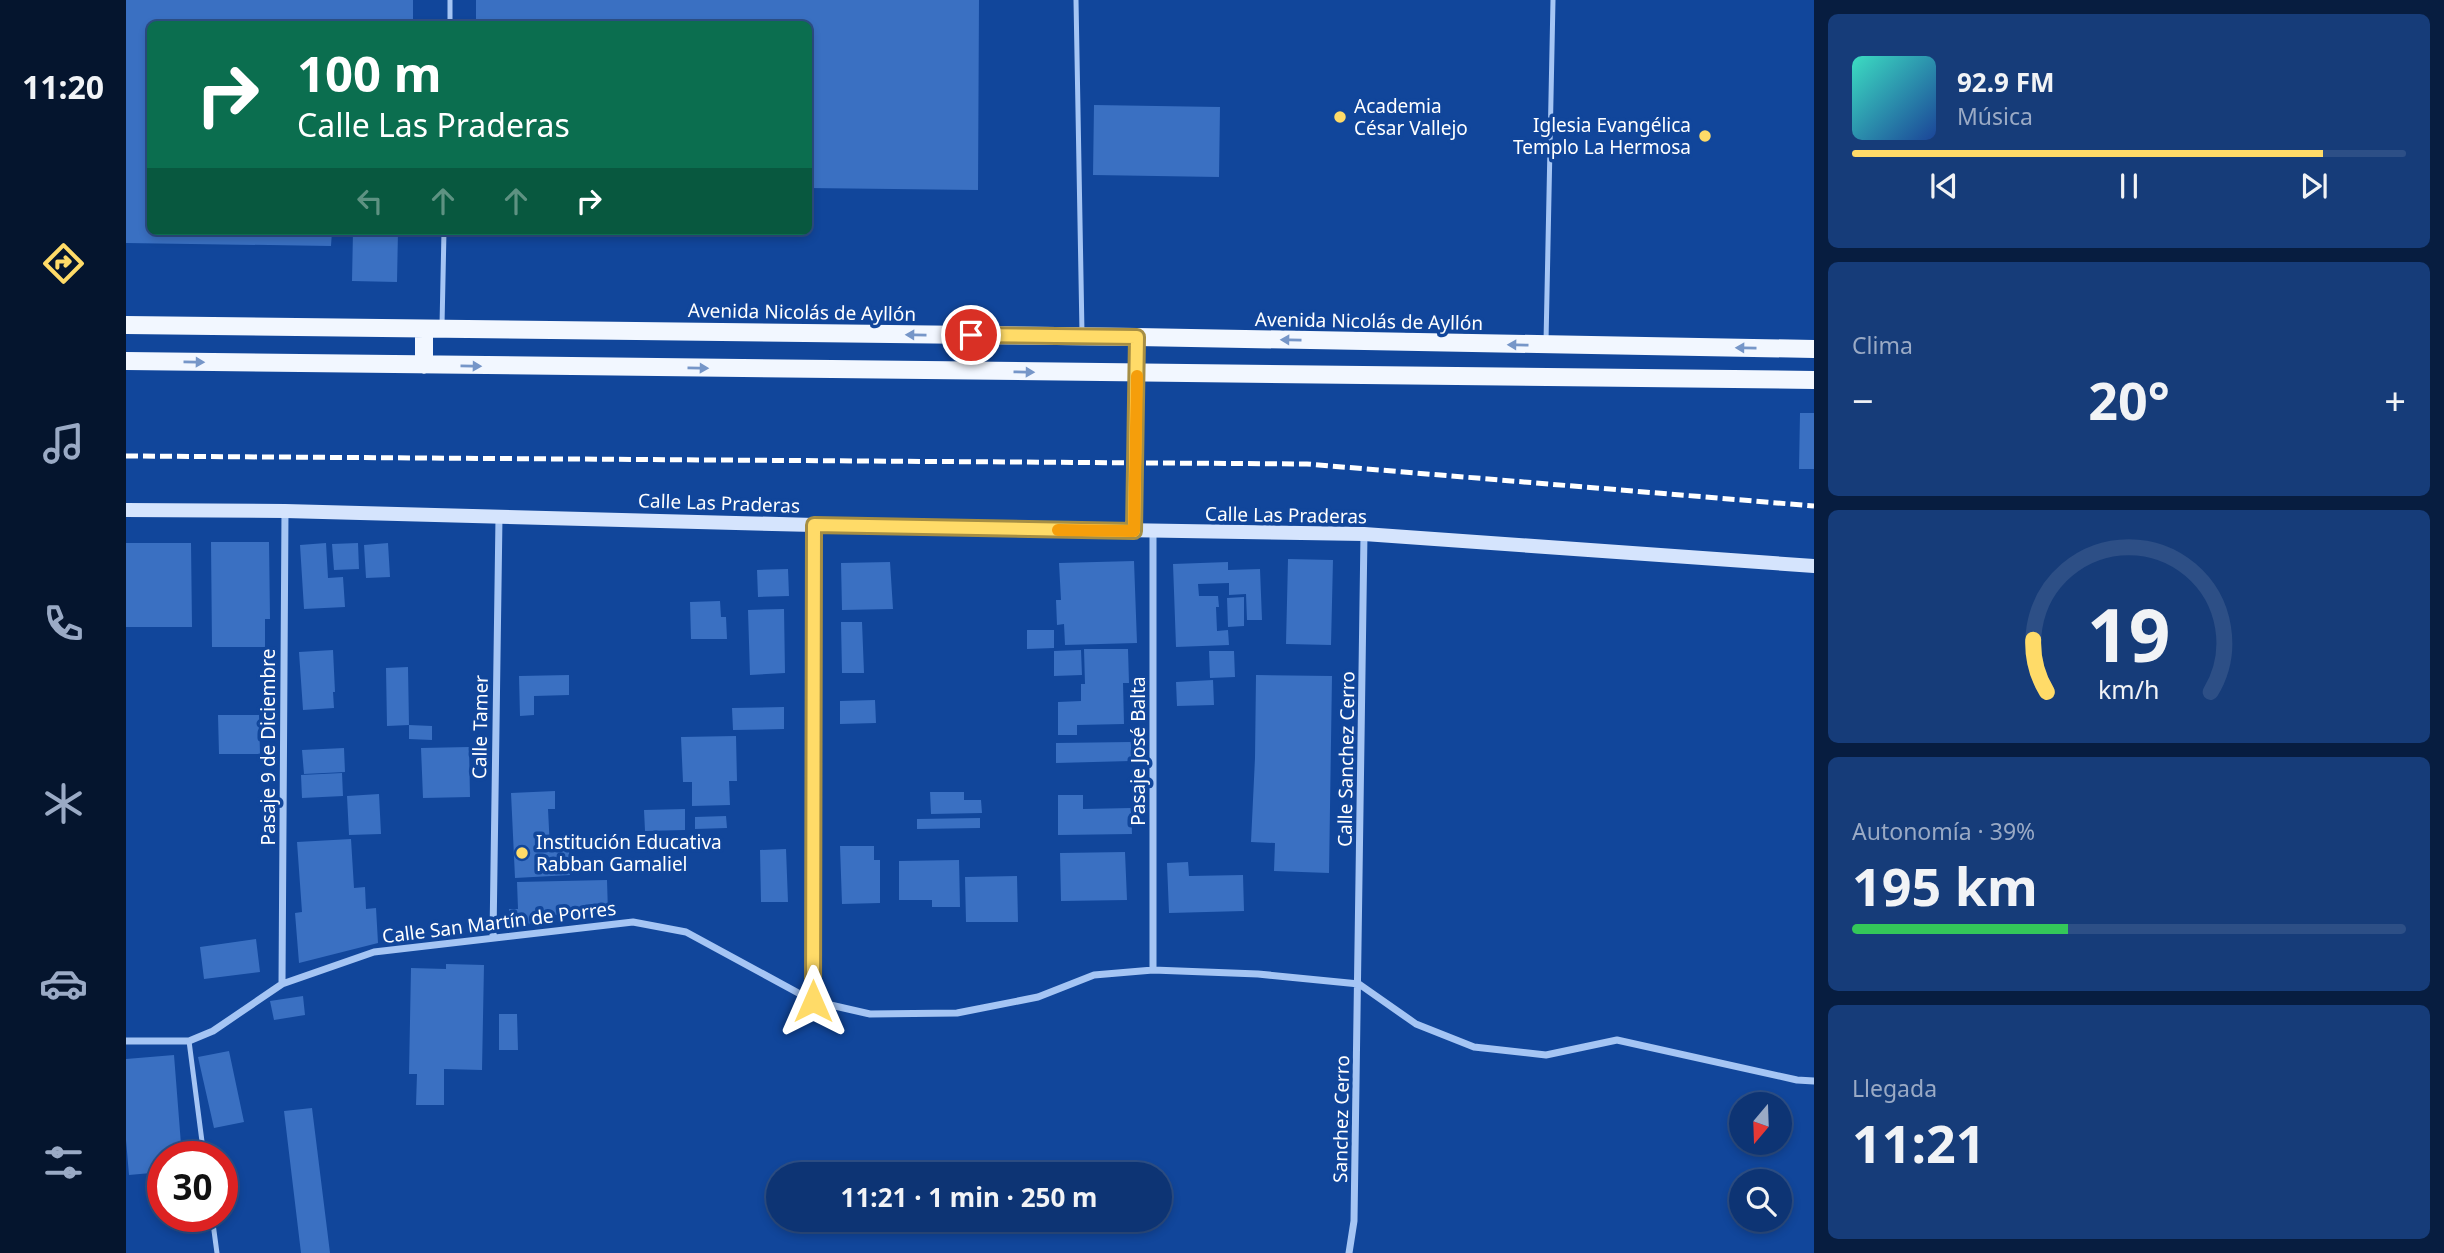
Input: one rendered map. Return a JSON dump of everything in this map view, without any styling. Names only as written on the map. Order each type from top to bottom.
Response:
[{"type":"main road","name":"Avenida Nicolás de Ayllón","points":[[126,326],[1137,337],[1814,349]]},
{"type":"main road","points":[[424,365],[433,329]]},
{"type":"main road","points":[[126,361],[1814,380]]},
{"type":"street","points":[[1134,531],[1137,337]]},
{"type":"street","name":"Calle Las Praderas","points":[[126,510],[1364,534],[1814,566]]},
{"type":"street","name":"Pasaje 9 de Diciembre","points":[[282,984],[285,511]]},
{"type":"street","name":"Calle Tamer","points":[[493,937],[499,517]]},
{"type":"street","points":[[813,1001],[814,525]]},
{"type":"street","name":"Pasaje José Balta","points":[[1153,532],[1153,970]]},
{"type":"street","name":"Calle Sanchez Cerro","points":[[1359,984],[1364,534]]},
{"type":"street","name":"Calle San Martín de Porres","points":[[126,1041],[189,1041],[213,1031],[282,984],[374,952],[633,922],[686,932],[813,1001],[870,1014],[957,1013],[1038,998],[1094,975],[1153,970],[1258,974],[1359,984],[1416,1024],[1474,1047],[1546,1055],[1616,1040],[1787,1078],[1814,1081]]},
{"type":"street","name":"Sanchez Cerro","points":[[1349,1253],[1354,1221],[1359,984]]},
{"type":"lane","points":[[450,0],[450,21]]},
{"type":"lane","points":[[1076,0],[1082,337]]},
{"type":"lane","points":[[1545,345],[1553,0]]},
{"type":"lane","points":[[433,329],[444,235]]},
{"type":"lane","points":[[189,1041],[202,1141]]},
{"type":"lane","points":[[214,1232],[217,1253]]},
{"type":"building","points":[[126,0],[413,0],[413,21],[147,21],[147,235],[332,235],[331,246],[126,243]]},
{"type":"building","points":[[476,0],[979,0],[978,190],[812,188],[812,21],[476,21]]},
{"type":"building","points":[[1094,105],[1220,107],[1219,177],[1093,175]]},
{"type":"building","points":[[353,235],[398,235],[397,282],[352,281]]},
{"type":"building","points":[[1800,413],[1814,413],[1814,469],[1799,469]]},
{"type":"building","points":[[211,542],[269,542],[270,619],[265,619],[265,647],[212,647]]},
{"type":"building","points":[[126,543],[191,543],[192,627],[126,627]]},
{"type":"building","points":[[326,543],[328,578],[343,577],[345,607],[304,609],[300,545]]},
{"type":"building","points":[[358,543],[359,569],[334,570],[332,544]]},
{"type":"building","points":[[388,543],[390,577],[366,578],[364,545]]},
{"type":"building","points":[[1288,559],[1333,560],[1331,645],[1286,644]]},
{"type":"building","points":[[1134,561],[1137,643],[1065,645],[1064,624],[1057,625],[1056,600],[1061,600],[1059,563]]},
{"type":"building","points":[[890,562],[893,609],[842,610],[841,563]]},
{"type":"building","points":[[1228,562],[1228,570],[1260,569],[1262,620],[1247,620],[1246,594],[1229,595],[1229,583],[1198,584],[1199,596],[1218,596],[1217,631],[1228,630],[1229,645],[1176,647],[1173,564]]},
{"type":"building","points":[[788,569],[789,596],[758,597],[757,570]]},
{"type":"building","points":[[1244,597],[1244,626],[1228,627],[1227,598]]},
{"type":"building","points":[[720,601],[721,617],[726,617],[727,639],[691,639],[690,602]]},
{"type":"building","points":[[784,609],[785,673],[750,675],[748,610]]},
{"type":"building","points":[[841,622],[862,622],[864,673],[842,673]]},
{"type":"building","points":[[1027,630],[1054,630],[1054,648],[1027,649]]},
{"type":"building","points":[[1084,649],[1128,649],[1129,683],[1123,683],[1124,724],[1077,725],[1077,735],[1058,735],[1058,702],[1081,701],[1081,684],[1085,684]]},
{"type":"building","points":[[333,650],[334,708],[303,710],[299,652]]},
{"type":"building","points":[[1081,650],[1082,675],[1054,676],[1054,651]]},
{"type":"building","points":[[1209,651],[1234,651],[1235,677],[1210,678]]},
{"type":"building","points":[[408,667],[409,725],[387,726],[386,668]]},
{"type":"building","points":[[569,675],[569,695],[534,696],[534,715],[520,716],[519,676]]},
{"type":"building","points":[[1256,675],[1332,676],[1329,873],[1274,871],[1275,843],[1251,842]]},
{"type":"building","points":[[1213,680],[1214,705],[1177,706],[1176,682]]},
{"type":"building","points":[[875,700],[876,723],[840,724],[840,701]]},
{"type":"building","points":[[784,707],[784,729],[733,730],[732,708]]},
{"type":"building","points":[[218,715],[259,715],[260,754],[219,754]]},
{"type":"building","points":[[409,725],[432,726],[432,740],[409,739]]},
{"type":"building","points":[[736,736],[737,781],[729,781],[730,805],[692,806],[692,782],[683,782],[681,737]]},
{"type":"building","points":[[1131,742],[1131,761],[1056,763],[1056,743]]},
{"type":"building","points":[[469,747],[470,797],[423,798],[421,748]]},
{"type":"building","points":[[344,748],[345,772],[304,774],[302,750]]},
{"type":"building","points":[[342,773],[343,796],[302,798],[301,775]]},
{"type":"building","points":[[555,791],[555,809],[548,809],[550,849],[569,848],[570,875],[515,878],[511,793]]},
{"type":"building","points":[[930,792],[964,792],[964,800],[981,800],[982,813],[931,814]]},
{"type":"building","points":[[379,794],[381,834],[349,835],[347,796]]},
{"type":"building","points":[[1058,795],[1083,795],[1083,809],[1131,808],[1132,834],[1058,835]]},
{"type":"building","points":[[685,809],[685,830],[645,831],[644,810]]},
{"type":"building","points":[[726,816],[727,828],[695,829],[695,817]]},
{"type":"building","points":[[980,818],[980,828],[917,829],[917,819]]},
{"type":"building","points":[[351,839],[354,888],[365,887],[366,909],[376,908],[378,943],[299,963],[295,913],[302,912],[297,842]]},
{"type":"building","points":[[840,846],[874,846],[874,860],[880,860],[880,903],[842,904]]},
{"type":"building","points":[[786,849],[788,902],[761,902],[760,850]]},
{"type":"building","points":[[1125,852],[1127,900],[1061,901],[1060,853]]},
{"type":"building","points":[[959,860],[960,907],[932,907],[932,900],[899,900],[899,861]]},
{"type":"building","points":[[1188,862],[1189,876],[1243,875],[1244,911],[1169,913],[1167,863]]},
{"type":"building","points":[[1017,876],[1018,922],[966,922],[965,877]]},
{"type":"building","points":[[607,880],[608,913],[554,915],[554,923],[509,924],[509,909],[518,909],[517,882]]},
{"type":"building","points":[[256,939],[260,972],[204,979],[200,947]]},
{"type":"building","points":[[446,964],[484,965],[482,1070],[444,1069],[444,1105],[416,1105],[417,1074],[409,1074],[411,968],[446,969]]},
{"type":"building","points":[[303,996],[305,1015],[274,1020],[270,1001]]},
{"type":"building","points":[[499,1014],[517,1014],[518,1050],[499,1050]]},
{"type":"building","points":[[229,1051],[244,1122],[214,1128],[198,1057]]},
{"type":"building","points":[[174,1055],[181,1141],[147,1141],[147,1173],[129,1175],[126,1059]]},
{"type":"building","points":[[312,1108],[330,1253],[301,1253],[284,1111]]},
{"type":"railway","points":[[126,456],[1307,464],[1814,506]]},
{"type":"slow traffic","points":[[1058,530],[1134,531],[1137,376]]},
{"type":"place","name":"Academia César Vallejo","points":[[1340,117]]},
{"type":"place","name":"Iglesia Evangélica Templo La Hermosa","points":[[1705,136]]},
{"type":"place","name":"Institución Educativa Rabban Gamaliel","points":[[522,853]]},
{"type":"route","points":[[813,1001],[814,525],[1134,531],[1137,337],[971,335]]}]
